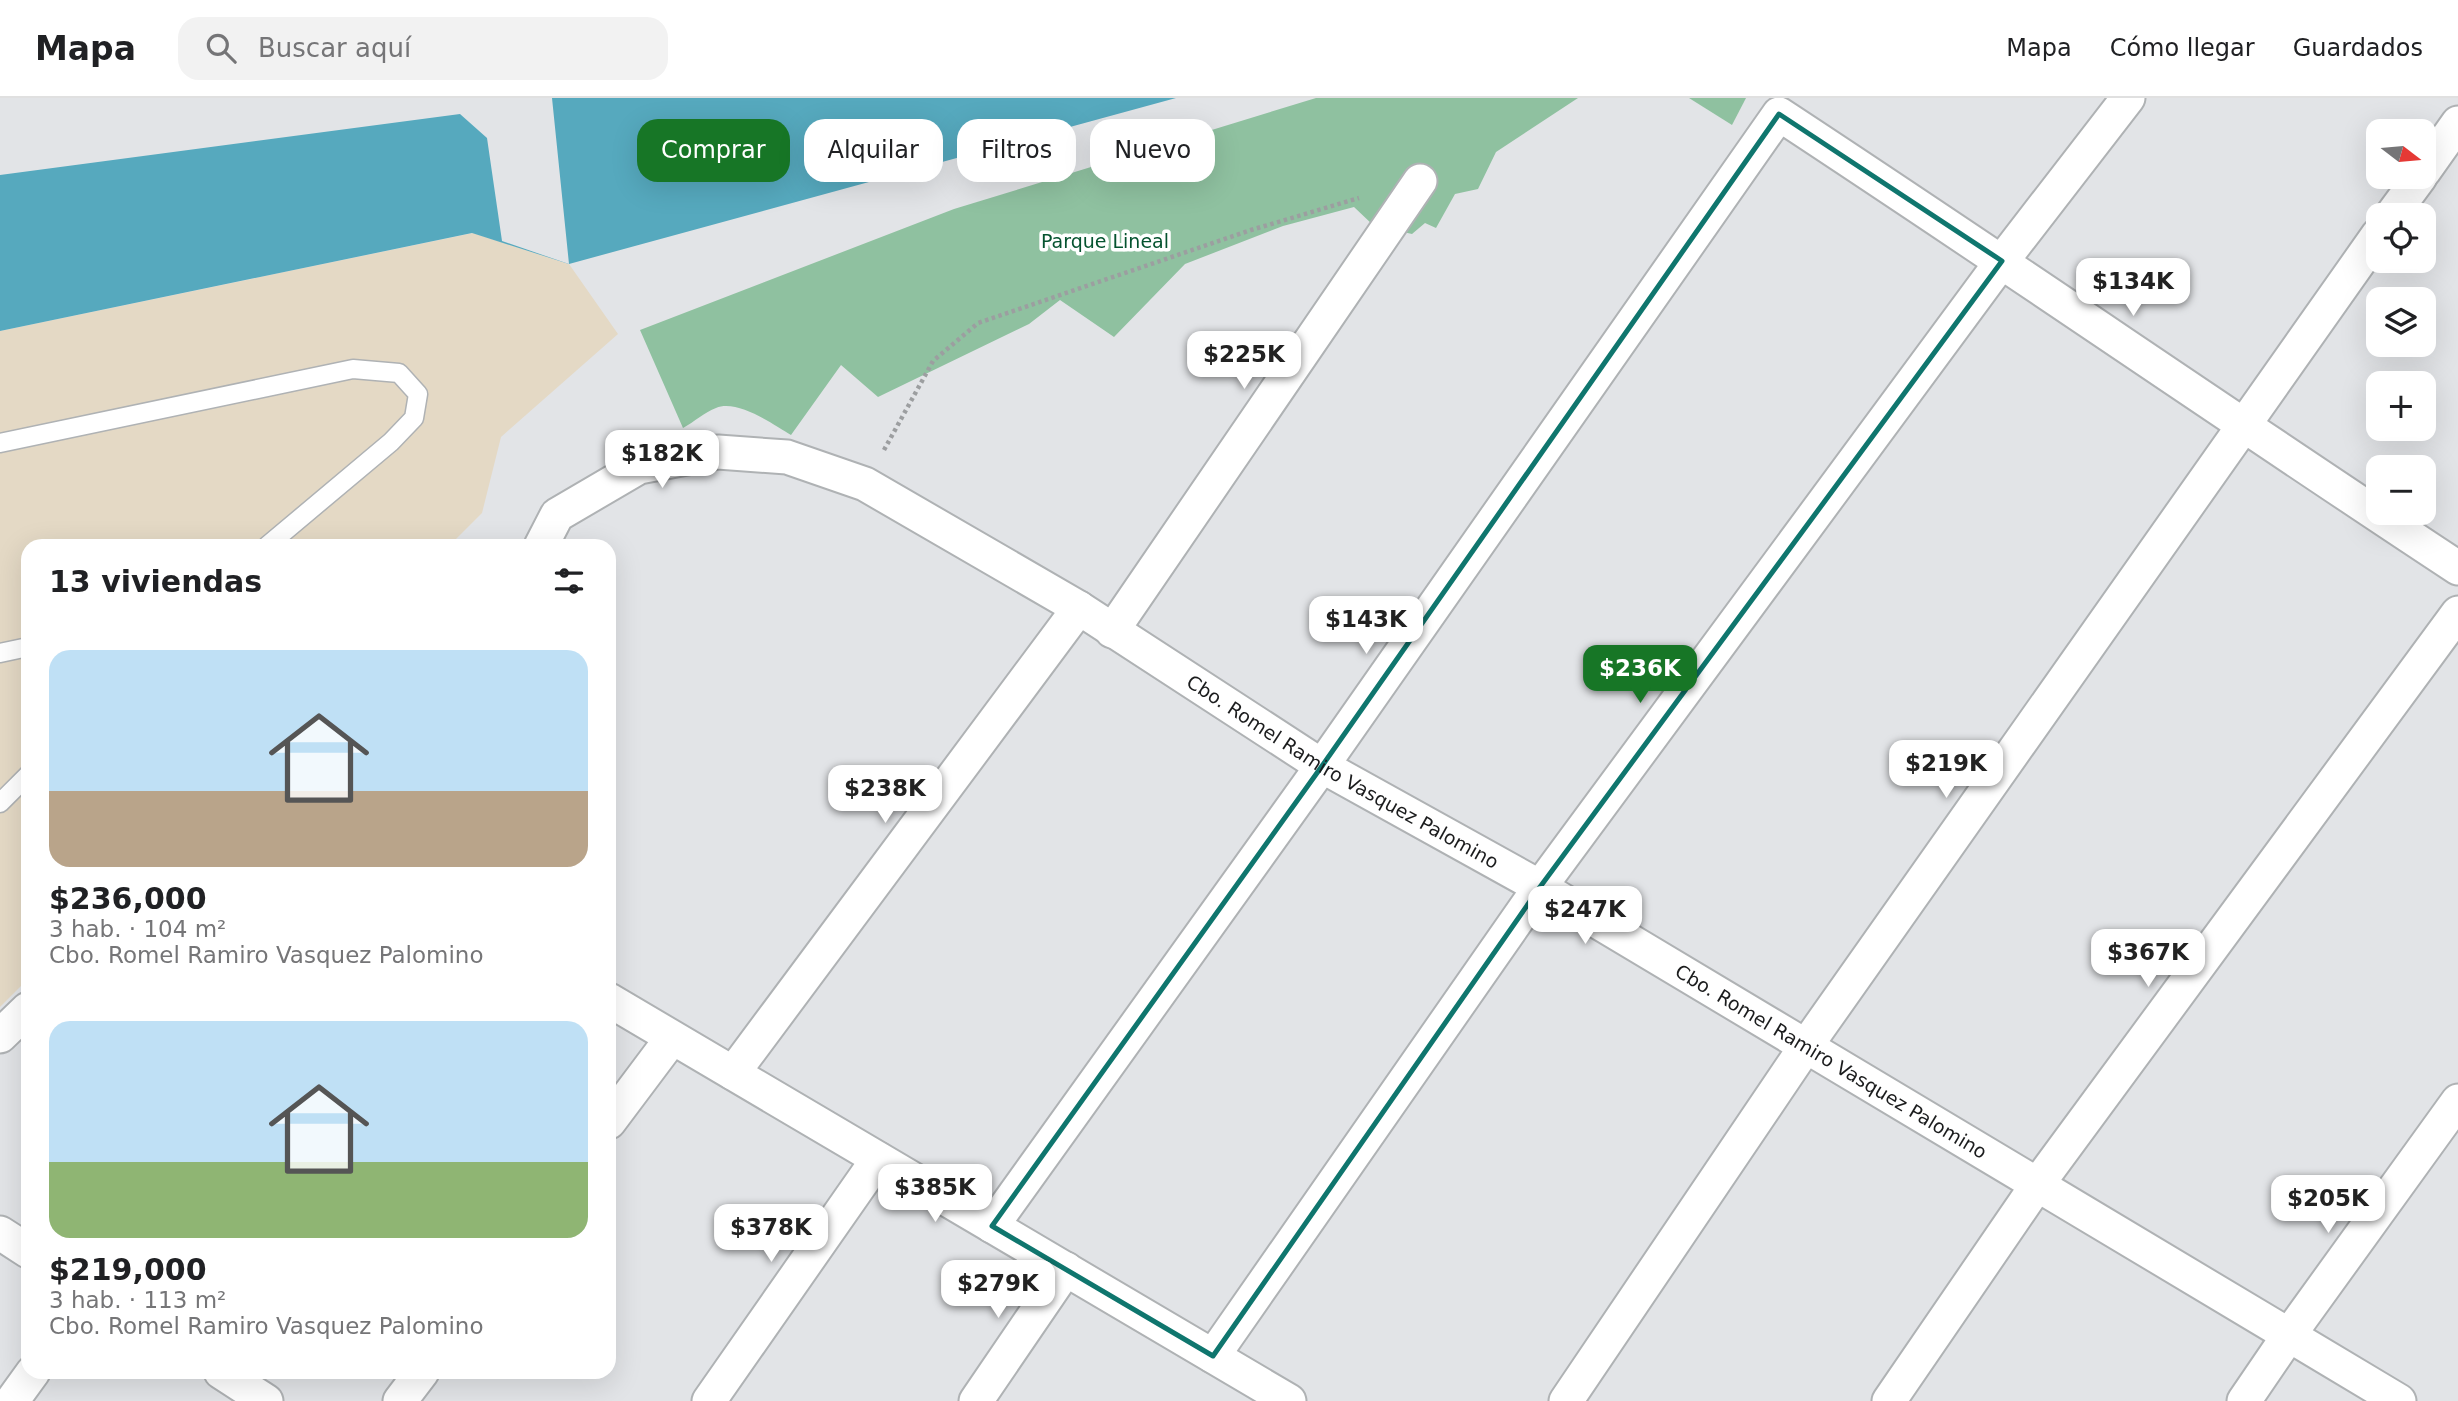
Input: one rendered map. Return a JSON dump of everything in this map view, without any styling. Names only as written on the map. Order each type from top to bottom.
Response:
[{"type":"street","points":[[1213,1356],[1540,887],[2002,261],[2128,98]]},
{"type":"street","points":[[992,1226],[1322,766],[1779,114],[2458,568]]},
{"type":"street","points":[[2436,154],[2458,123]]},
{"type":"street","points":[[1112,631],[1420,181]]},
{"type":"street","points":[[1566,1401],[1805,1046],[2366,252]]},
{"type":"street","name":"Cbo. Romel Ramiro Vasquez Palomino","points":[[545,539],[557,515],[639,467],[718,452],[787,457],[865,484],[1079,608],[1322,766],[1540,887],[2399,1401]]},
{"type":"street","points":[[733,1073],[1079,608]]},
{"type":"street","points":[[1889,1401],[2037,1185],[2458,613]]},
{"type":"street","points":[[616,1004],[1285,1400]]},
{"type":"street","points":[[0,1036],[21,1016]]},
{"type":"street","points":[[616,1113],[672,1038]]},
{"type":"street","points":[[2244,1401],[2458,1101]]},
{"type":"street","points":[[709,1401],[878,1159]]},
{"type":"street","points":[[0,1233],[21,1246]]},
{"type":"street","points":[[976,1401],[1066,1269]]},
{"type":"street","points":[[12,1401],[28,1379]]},
{"type":"street","points":[[232,1379],[266,1401]]},
{"type":"street","points":[[400,1401],[417,1379]]},
{"type":"lane","points":[[0,443],[353,369],[399,373],[418,394],[414,418],[391,442],[275,539]]},
{"type":"lane","points":[[0,653],[21,649]]},
{"type":"lane","points":[[0,803],[21,782]]},
{"type":"path","points":[[865,484],[933,361],[978,323],[1251,230],[1420,181]]},
{"type":"highlighted area","points":[[1779,114],[2002,261],[1540,887],[1213,1356],[992,1226],[1322,766]]},
{"type":"shaded area","points":[[473,233],[569,264],[618,334],[501,437],[482,513],[456,539],[21,539],[21,986],[0,1007],[0,331]]},
{"type":"green space","name":"Parque Lineal","points":[[1316,98],[1578,98],[1496,152],[1478,189],[1455,194],[1436,228],[1425,223],[1412,234],[1373,225],[1354,207],[1283,226],[1185,264],[1114,337],[1060,300],[1029,324],[878,397],[841,365],[791,435],[755,414],[725,406],[712,410],[683,428],[640,330],[954,209],[1042,182],[1076,182],[1076,172],[1090,167],[1090,182],[1215,182],[1215,129]]},
{"type":"green space","points":[[1689,98],[1746,98],[1732,125]]},
{"type":"water","points":[[0,98],[1176,98],[1099,119],[1090,119],[1090,122],[1076,125],[1076,119],[957,119],[957,158],[943,162],[943,119],[804,119],[804,182],[869,182],[569,264],[472,233],[0,331]]},
{"type":"pier","points":[[0,98],[552,98],[569,264],[502,241],[487,138],[460,114],[0,175]]}]
